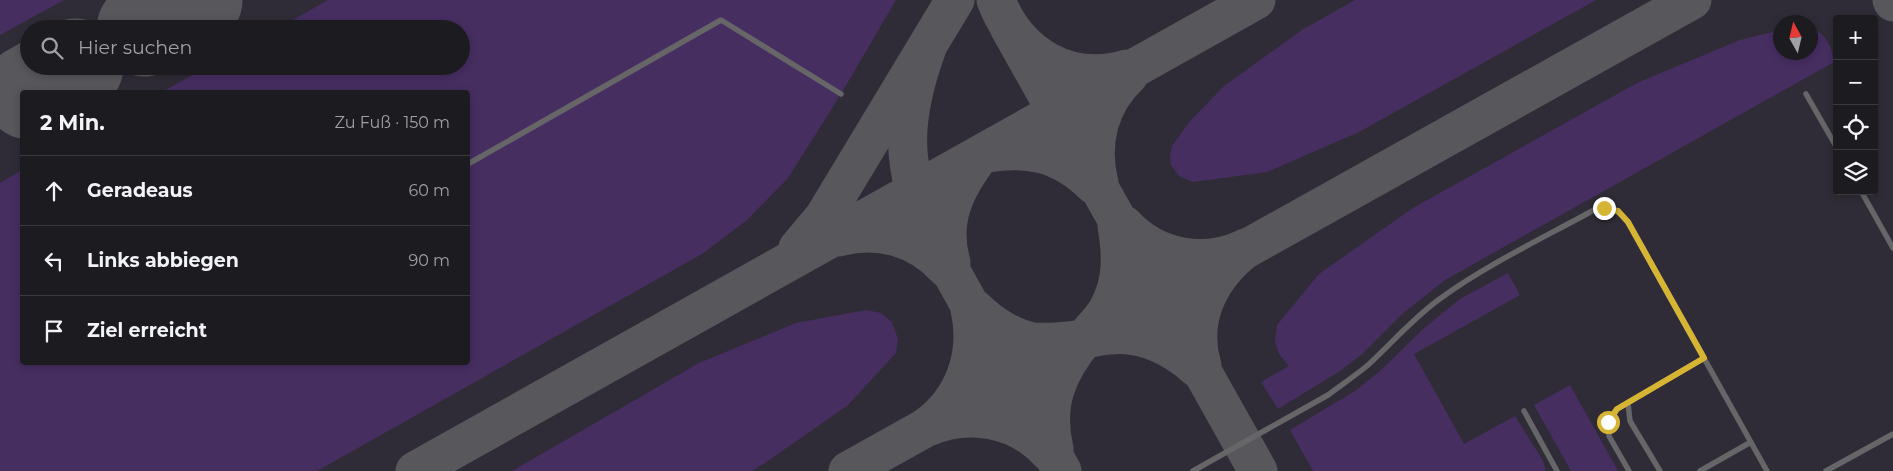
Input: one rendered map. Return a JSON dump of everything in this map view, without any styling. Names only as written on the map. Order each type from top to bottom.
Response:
[{"type":"lane","points":[[470,163],[721,20],[841,94]]},
{"type":"lane","points":[[1806,94],[1833,141]]},
{"type":"lane","points":[[1863,195],[1893,248]]},
{"type":"lane","points":[[1193,471],[1328,395],[1348,381],[1368,365],[1422,312],[1441,297],[1594,210],[1604,208],[1618,211],[1628,222],[1767,471]]},
{"type":"lane","points":[[1629,471],[1609,436],[1608,422],[1617,409],[1704,358]]},
{"type":"lane","points":[[1628,403],[1630,421],[1660,471]]},
{"type":"lane","points":[[1524,410],[1557,471]]},
{"type":"lane","points":[[1826,471],[1893,434]]},
{"type":"lane","points":[[1700,471],[1751,442]]},
{"type":"shaded area","points":[[0,0],[1893,0],[1893,471],[0,471]]},
{"type":"shaded area","points":[[0,0],[64,0],[27,20],[20,20],[20,24],[0,35]]},
{"type":"shaded area","points":[[328,0],[896,0],[841,94],[788,178],[747,220],[702,254],[317,471],[0,471],[0,183],[20,171],[20,365],[470,365],[470,90],[166,90],[193,75],[470,75],[470,20],[293,20]]},
{"type":"shaded area","points":[[1355,0],[1596,0],[1359,132],[1267,172],[1193,182],[1179,176],[1171,165],[1172,146],[1190,121],[1224,86],[1302,30]]},
{"type":"shaded area","points":[[1773,32],[1773,60],[1818,60],[1818,32],[1827,41],[1832,51],[1833,63],[1445,280],[1402,314],[1361,355],[1340,371],[1278,409],[1261,382],[1289,366],[1279,354],[1275,342],[1277,325],[1319,274],[1413,208],[1637,83],[1740,40]]},
{"type":"shaded area","points":[[1508,273],[1520,295],[1414,354],[1464,444],[1515,416],[1543,461],[1546,471],[1313,471],[1290,430],[1355,391],[1380,371],[1423,329],[1460,299]]},
{"type":"shaded area","points":[[866,310],[881,313],[892,322],[898,339],[896,353],[848,405],[752,471],[512,471],[699,363],[796,323]]},
{"type":"shaded area","points":[[1570,385],[1618,471],[1571,471],[1534,405]]},
{"type":"taxiway","points":[[798,248],[824,217],[955,0]]},
{"type":"taxiway","points":[[996,0],[1005,19],[1017,36],[1031,50],[1048,61],[1066,69],[1085,73],[1106,73],[1127,69]]},
{"type":"taxiway","points":[[415,471],[1256,0]]},
{"type":"taxiway","points":[[848,471],[1692,0]]},
{"type":"taxiway","points":[[1009,27],[1258,471]]},
{"type":"taxiway","points":[[928,45],[919,71],[909,119],[909,165],[914,189],[933,239],[1062,471]]},
{"type":"taxiway","points":[[1099,183],[1095,153],[1099,125],[1110,98],[1129,75]]},
{"type":"taxiway","points":[[951,263],[947,233],[948,219],[957,192],[981,154],[1013,151],[1028,151],[1042,154],[1068,165],[1094,185]]},
{"type":"taxiway","points":[[1124,225],[1151,246],[1166,253],[1182,257],[1215,257],[1232,254],[1248,247],[1223,271],[1213,284],[1206,299],[1200,315],[1198,331],[1198,348],[1202,366]]},
{"type":"taxiway","points":[[1054,449],[1051,418],[1055,390],[1066,364],[1106,313],[1113,299],[1119,279],[1120,247],[1117,226]]},
{"type":"taxiway","points":[[839,237],[868,233],[897,237],[923,249],[946,268]]},
{"type":"taxiway","points":[[970,309],[973,343],[966,376],[950,404],[939,417],[925,428],[941,422],[958,419],[975,418],[991,420],[1007,424],[1022,431],[1049,452]]},
{"type":"taxiway","points":[[975,309],[1002,330],[1018,338],[1034,342],[1052,342],[1108,335],[1135,336],[1168,348],[1197,368]]},
{"type":"runway","points":[[160,20],[195,0]]},
{"type":"runway","points":[[34,90],[60,75]]},
{"type":"route","points":[[1604,208],[1618,211],[1628,222],[1704,358],[1617,409],[1608,422]]}]
